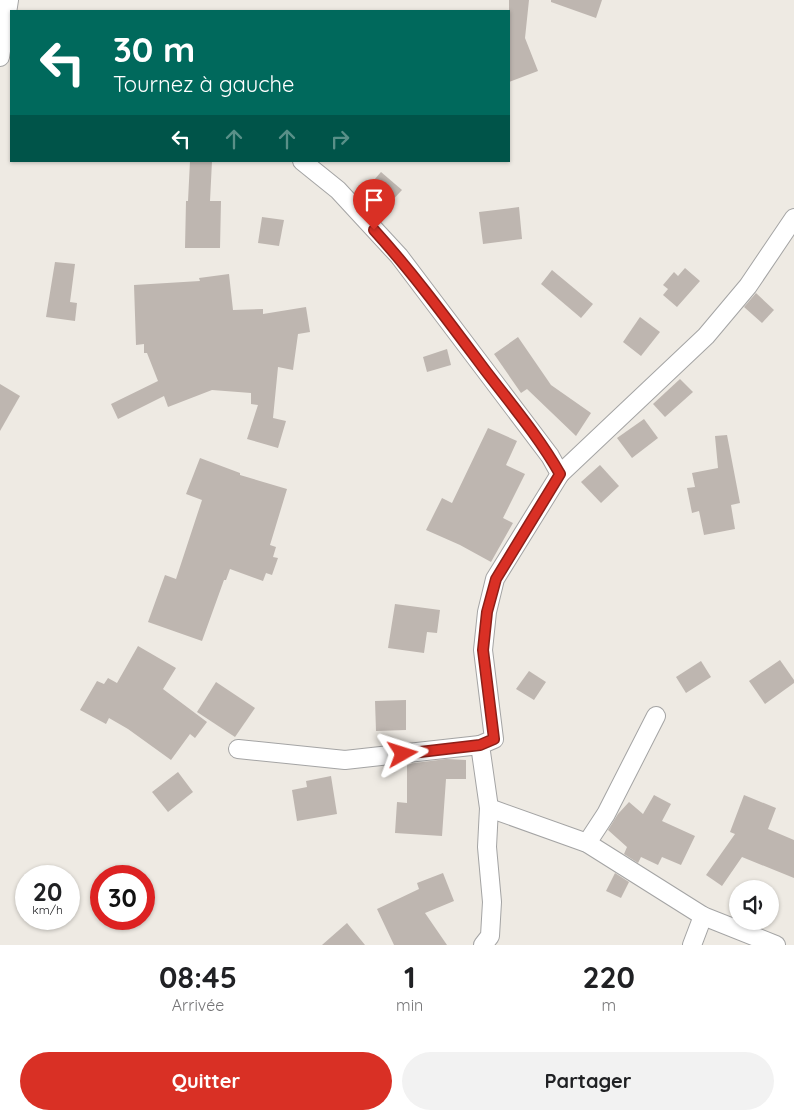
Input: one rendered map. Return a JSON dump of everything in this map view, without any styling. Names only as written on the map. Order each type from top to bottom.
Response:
[{"type":"street","points":[[0,58],[10,0]]},
{"type":"street","points":[[303,162],[338,190],[399,256],[550,456],[560,474]]},
{"type":"street","points":[[238,749],[345,760],[480,745],[494,739],[483,650],[487,612],[496,579],[560,474],[706,336],[748,286],[794,218]]},
{"type":"street","points":[[587,843],[606,814],[656,716]]},
{"type":"street","points":[[480,745],[488,808],[487,847],[491,910],[490,936],[483,945]]},
{"type":"street","points":[[488,808],[587,843],[703,916],[776,945]]},
{"type":"street","points":[[692,945],[703,916]]},
{"type":"building","points":[[509,0],[529,0],[525,38],[538,71],[510,82],[510,10]]},
{"type":"building","points":[[551,0],[602,0],[596,18],[551,2]]},
{"type":"building","points":[[190,162],[212,162],[210,201],[221,201],[220,248],[185,248],[186,201],[188,201]]},
{"type":"building","points":[[381,172],[402,190],[387,206],[367,188]]},
{"type":"building","points":[[519,207],[522,239],[483,244],[479,212]]},
{"type":"building","points":[[262,217],[284,220],[279,246],[258,243]]},
{"type":"building","points":[[55,262],[75,264],[70,302],[77,303],[75,321],[46,317]]},
{"type":"building","points":[[685,268],[700,281],[677,307],[663,295],[668,289],[663,285],[674,272],[678,276]]},
{"type":"building","points":[[552,270],[593,304],[581,318],[541,284]]},
{"type":"building","points":[[229,274],[233,310],[263,309],[263,314],[306,307],[310,332],[298,334],[293,370],[278,367],[273,418],[286,421],[278,448],[247,439],[258,405],[251,404],[251,393],[212,390],[168,407],[164,396],[118,419],[111,404],[158,381],[147,353],[144,353],[144,344],[136,345],[134,285],[200,281],[199,278]]},
{"type":"building","points":[[756,293],[774,310],[762,323],[744,307]]},
{"type":"building","points":[[640,317],[660,332],[641,356],[623,342]]},
{"type":"building","points":[[518,337],[551,385],[591,413],[576,436],[527,389],[521,393],[494,354]]},
{"type":"building","points":[[447,349],[451,365],[427,372],[423,357]]},
{"type":"building","points":[[680,379],[693,392],[665,417],[653,404]]},
{"type":"building","points":[[0,384],[20,396],[0,431]]},
{"type":"building","points":[[644,419],[658,438],[632,458],[617,438]]},
{"type":"building","points":[[488,428],[517,441],[506,465],[525,474],[503,518],[513,523],[491,562],[460,545],[426,530],[442,498],[452,503]]},
{"type":"building","points":[[727,435],[740,503],[731,505],[735,529],[704,535],[699,511],[692,513],[687,488],[695,487],[692,473],[718,468],[715,436]]},
{"type":"building","points":[[200,458],[240,473],[240,475],[287,489],[270,545],[276,547],[273,557],[278,558],[272,575],[266,573],[263,581],[230,569],[226,580],[224,580],[202,641],[148,622],[165,575],[176,579],[202,500],[186,494]]},
{"type":"building","points":[[600,465],[619,486],[601,503],[581,482]]},
{"type":"building","points":[[395,604],[440,610],[437,633],[427,632],[424,653],[388,648]]},
{"type":"building","points":[[138,646],[176,668],[163,689],[207,722],[195,738],[190,734],[171,760],[128,729],[109,718],[106,724],[80,710],[97,681],[104,684],[108,678],[117,683]]},
{"type":"building","points":[[780,660],[794,680],[794,683],[765,704],[749,681]]},
{"type":"building","points":[[701,661],[711,677],[686,693],[676,677]]},
{"type":"building","points":[[529,671],[546,682],[534,700],[516,689]]},
{"type":"building","points":[[216,682],[255,708],[235,737],[197,712]]},
{"type":"building","points":[[406,700],[406,730],[376,731],[375,701]]},
{"type":"building","points":[[446,759],[466,760],[466,779],[446,779],[442,836],[395,833],[397,802],[407,803],[407,764]]},
{"type":"building","points":[[178,772],[193,792],[168,812],[152,792]]},
{"type":"building","points":[[331,776],[337,814],[297,821],[292,790],[307,787],[306,781]]},
{"type":"building","points":[[654,795],[671,804],[662,821],[695,836],[681,865],[662,857],[658,865],[641,857],[638,863],[624,854],[627,847],[608,830],[618,814],[629,802],[643,814]]},
{"type":"building","points":[[744,795],[776,808],[768,829],[794,840],[794,878],[742,857],[722,886],[706,875],[735,834],[730,832]]},
{"type":"building","points":[[443,873],[454,901],[425,913],[447,945],[394,945],[377,909],[419,889],[417,883]]},
{"type":"building","points":[[615,873],[629,882],[621,898],[606,891]]},
{"type":"building","points":[[347,923],[365,945],[322,945]]},
{"type":"route","points":[[374,230],[399,256],[550,456],[560,474],[496,579],[487,612],[483,650],[494,739],[480,745],[403,754]]}]
